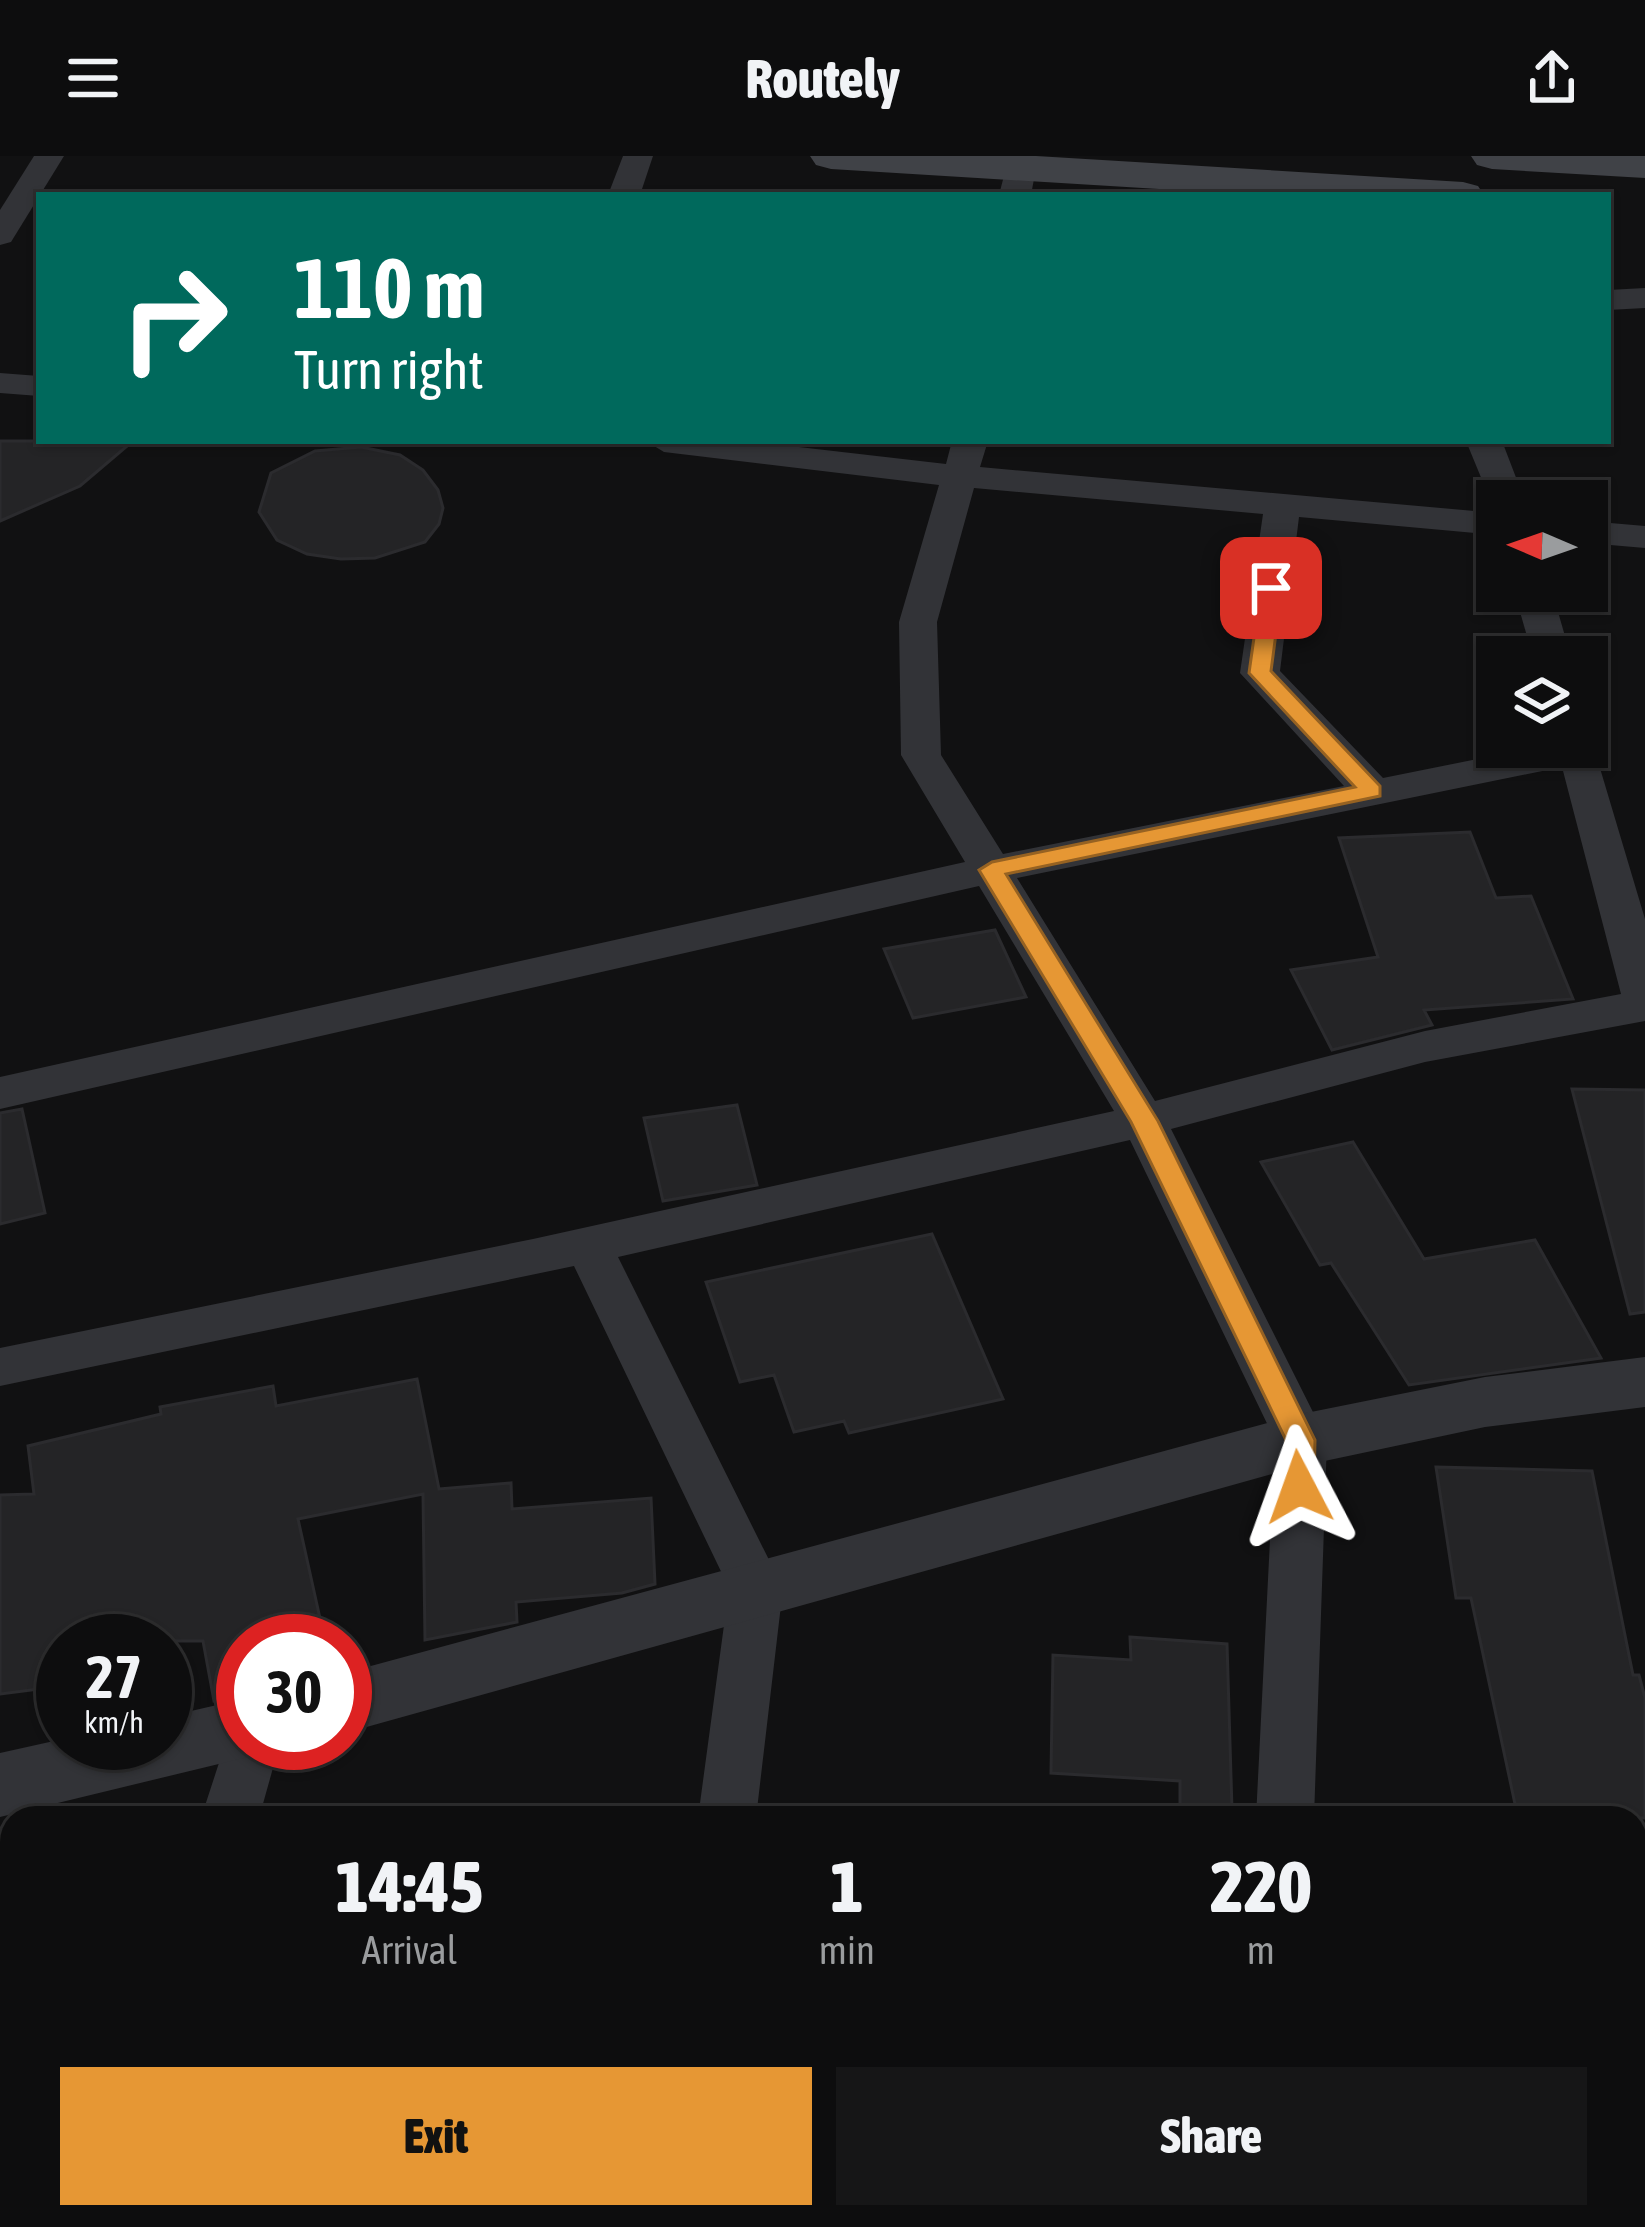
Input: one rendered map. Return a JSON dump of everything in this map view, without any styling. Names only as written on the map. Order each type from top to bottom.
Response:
[{"type":"main road","points":[[830,156],[1018,181],[1367,192]]},
{"type":"main road","points":[[1492,156],[1645,165]]},
{"type":"main road","points":[[1611,204],[1645,206]]},
{"type":"street","points":[[0,236],[49,156]]},
{"type":"street","points":[[625,192],[638,156]]},
{"type":"street","points":[[1611,300],[1645,298]]},
{"type":"street","points":[[0,383],[36,386]]},
{"type":"street","points":[[717,444],[966,458],[1283,504],[1476,522]]},
{"type":"street","points":[[1485,444],[1500,480]]},
{"type":"street","points":[[966,458],[917,622],[921,755],[1144,1121],[1300,1440],[1285,1806]]},
{"type":"street","points":[[1283,504],[1260,673],[1372,791]]},
{"type":"street","points":[[1608,534],[1645,537]]},
{"type":"street","points":[[0,1094],[992,870],[1484,768]]},
{"type":"street","points":[[0,1367],[590,1249],[1144,1121],[1488,1032],[1645,1003],[1582,768]]},
{"type":"street","points":[[590,1249],[756,1588],[729,1806]]},
{"type":"street","points":[[372,1695],[1300,1440],[1485,1402],[1645,1382]]},
{"type":"street","points":[[0,1785],[216,1736]]},
{"type":"street","points":[[233,1806],[243,1770]]},
{"type":"building","points":[[0,441],[129,444],[80,486],[0,521]]},
{"type":"building","points":[[361,447],[400,455],[423,470],[438,490],[443,508],[439,524],[425,542],[375,558],[341,559],[307,554],[277,540],[259,512],[271,473],[315,451]]},
{"type":"building","points":[[1470,832],[1496,898],[1531,896],[1573,999],[1424,1010],[1432,1025],[1332,1050],[1291,970],[1378,957],[1339,838]]},
{"type":"building","points":[[995,930],[1026,997],[913,1018],[884,949]]},
{"type":"building","points":[[1572,1089],[1645,1090],[1645,1312],[1630,1314]]},
{"type":"building","points":[[737,1105],[757,1185],[663,1201],[644,1118]]},
{"type":"building","points":[[22,1109],[45,1213],[0,1224],[0,1113]]},
{"type":"building","points":[[1353,1142],[1424,1259],[1535,1240],[1601,1358],[1409,1385],[1331,1263],[1320,1265],[1261,1162]]},
{"type":"building","points":[[932,1234],[1003,1399],[849,1433],[844,1421],[794,1432],[774,1375],[740,1382],[706,1282]]},
{"type":"building","points":[[417,1379],[439,1489],[511,1483],[512,1509],[651,1498],[655,1584],[622,1593],[516,1602],[517,1622],[425,1640],[423,1494],[298,1519],[319,1614],[216,1614],[216,1701],[203,1641],[192,1641],[192,1614],[36,1614],[36,1689],[0,1694],[0,1495],[34,1494],[28,1446],[161,1414],[160,1407],[273,1386],[276,1406]]},
{"type":"building","points":[[1436,1467],[1592,1471],[1633,1675],[1639,1675],[1645,1698],[1645,1806],[1515,1806],[1471,1598],[1456,1598]]},
{"type":"building","points":[[1130,1637],[1227,1644],[1232,1806],[1180,1806],[1180,1781],[1051,1773],[1053,1655],[1131,1660]]},
{"type":"route","points":[[1271,588],[1260,673],[1372,791],[992,870],[1144,1121],[1300,1440],[1299,1487]]}]
